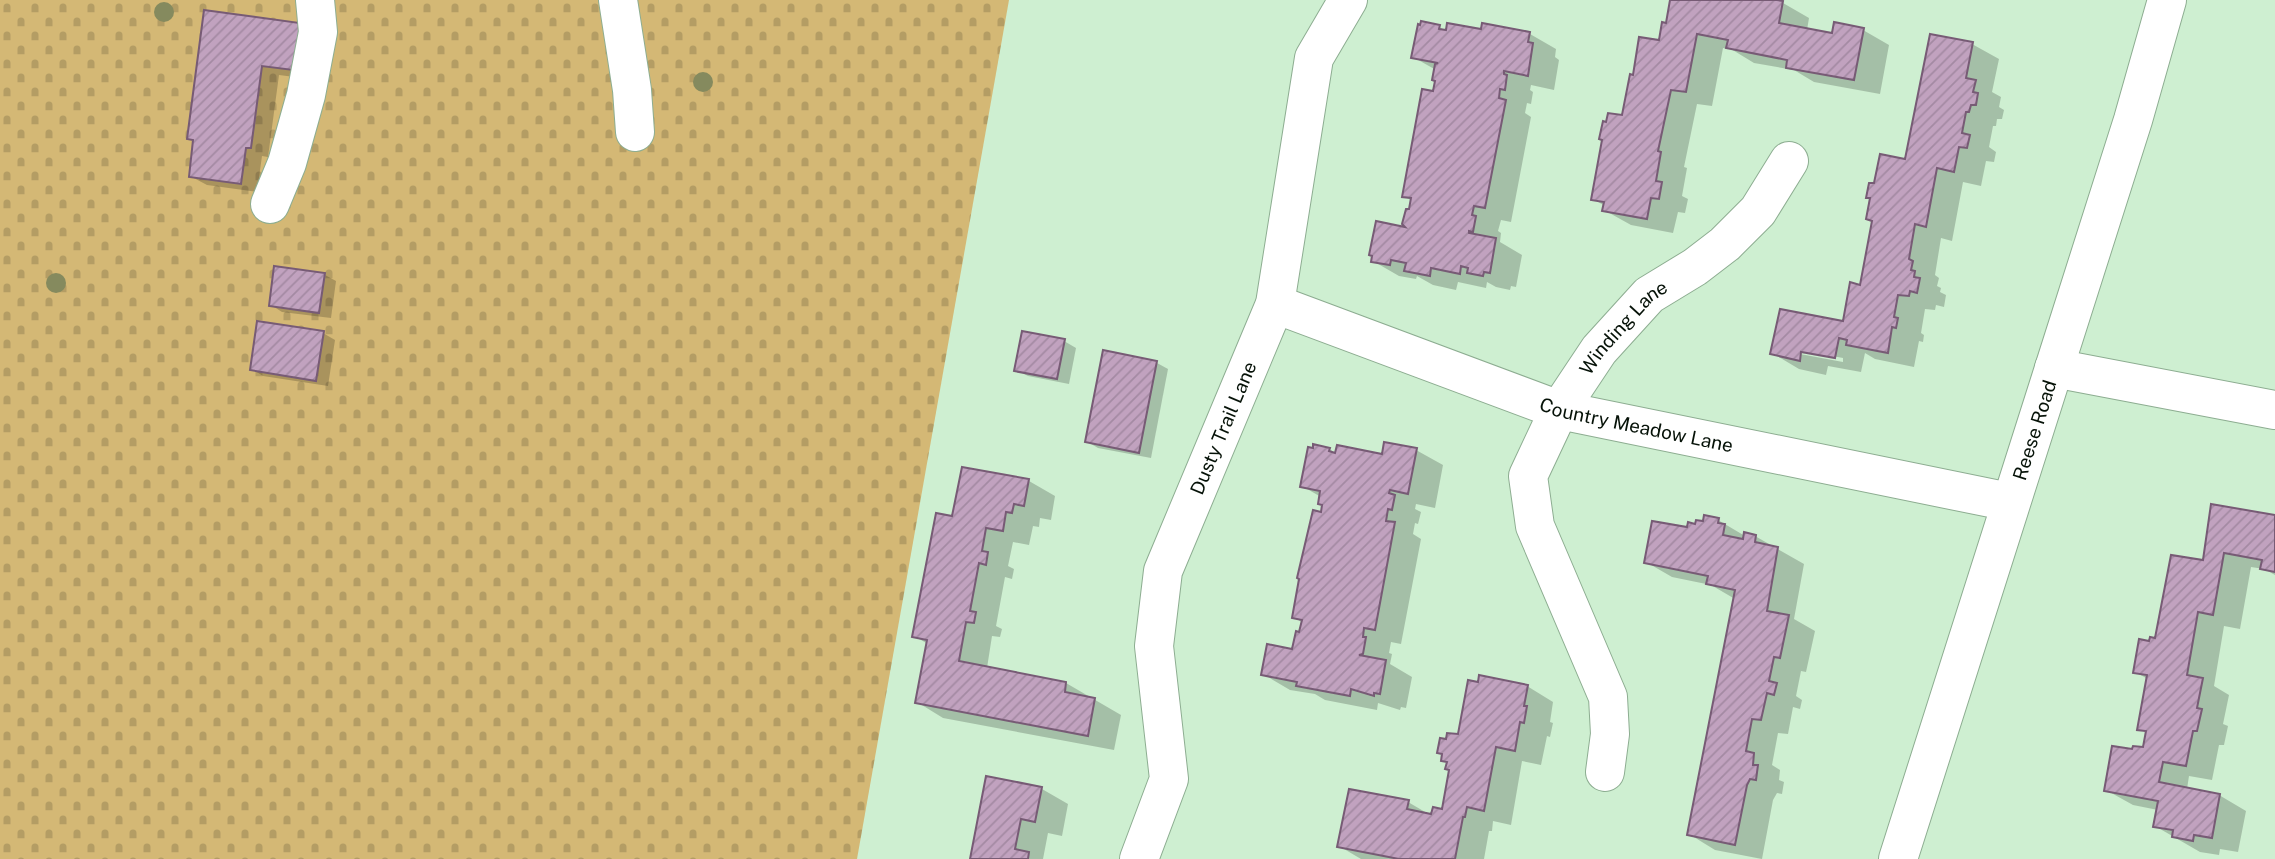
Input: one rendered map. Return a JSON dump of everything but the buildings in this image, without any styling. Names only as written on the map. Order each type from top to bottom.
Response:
[{"type":"street","points":[[270,204],[288,163],[306,94],[318,32],[315,0]]},
{"type":"street","points":[[618,0],[632,90],[635,132]]},
{"type":"street","name":"Dusty Trail Lane","points":[[1139,859],[1169,779],[1154,646],[1163,571],[1275,304],[1314,58],[1348,0]]},
{"type":"street","name":"Reese Road","points":[[1898,859],[2133,120],[2167,0]]},
{"type":"street","name":"Winding Lane","points":[[1605,772],[1610,734],[1608,697],[1535,526],[1528,476],[1559,410],[1608,341],[1649,295],[1695,267],[1725,244],[1758,211],[1789,161]]},
{"type":"street","name":"Country Meadow Lane","points":[[1275,304],[1559,410],[2010,502]]},
{"type":"street","points":[[2054,368],[2275,410]]},
{"type":"green space","points":[[0,0],[1009,0],[857,859],[0,859]]}]
